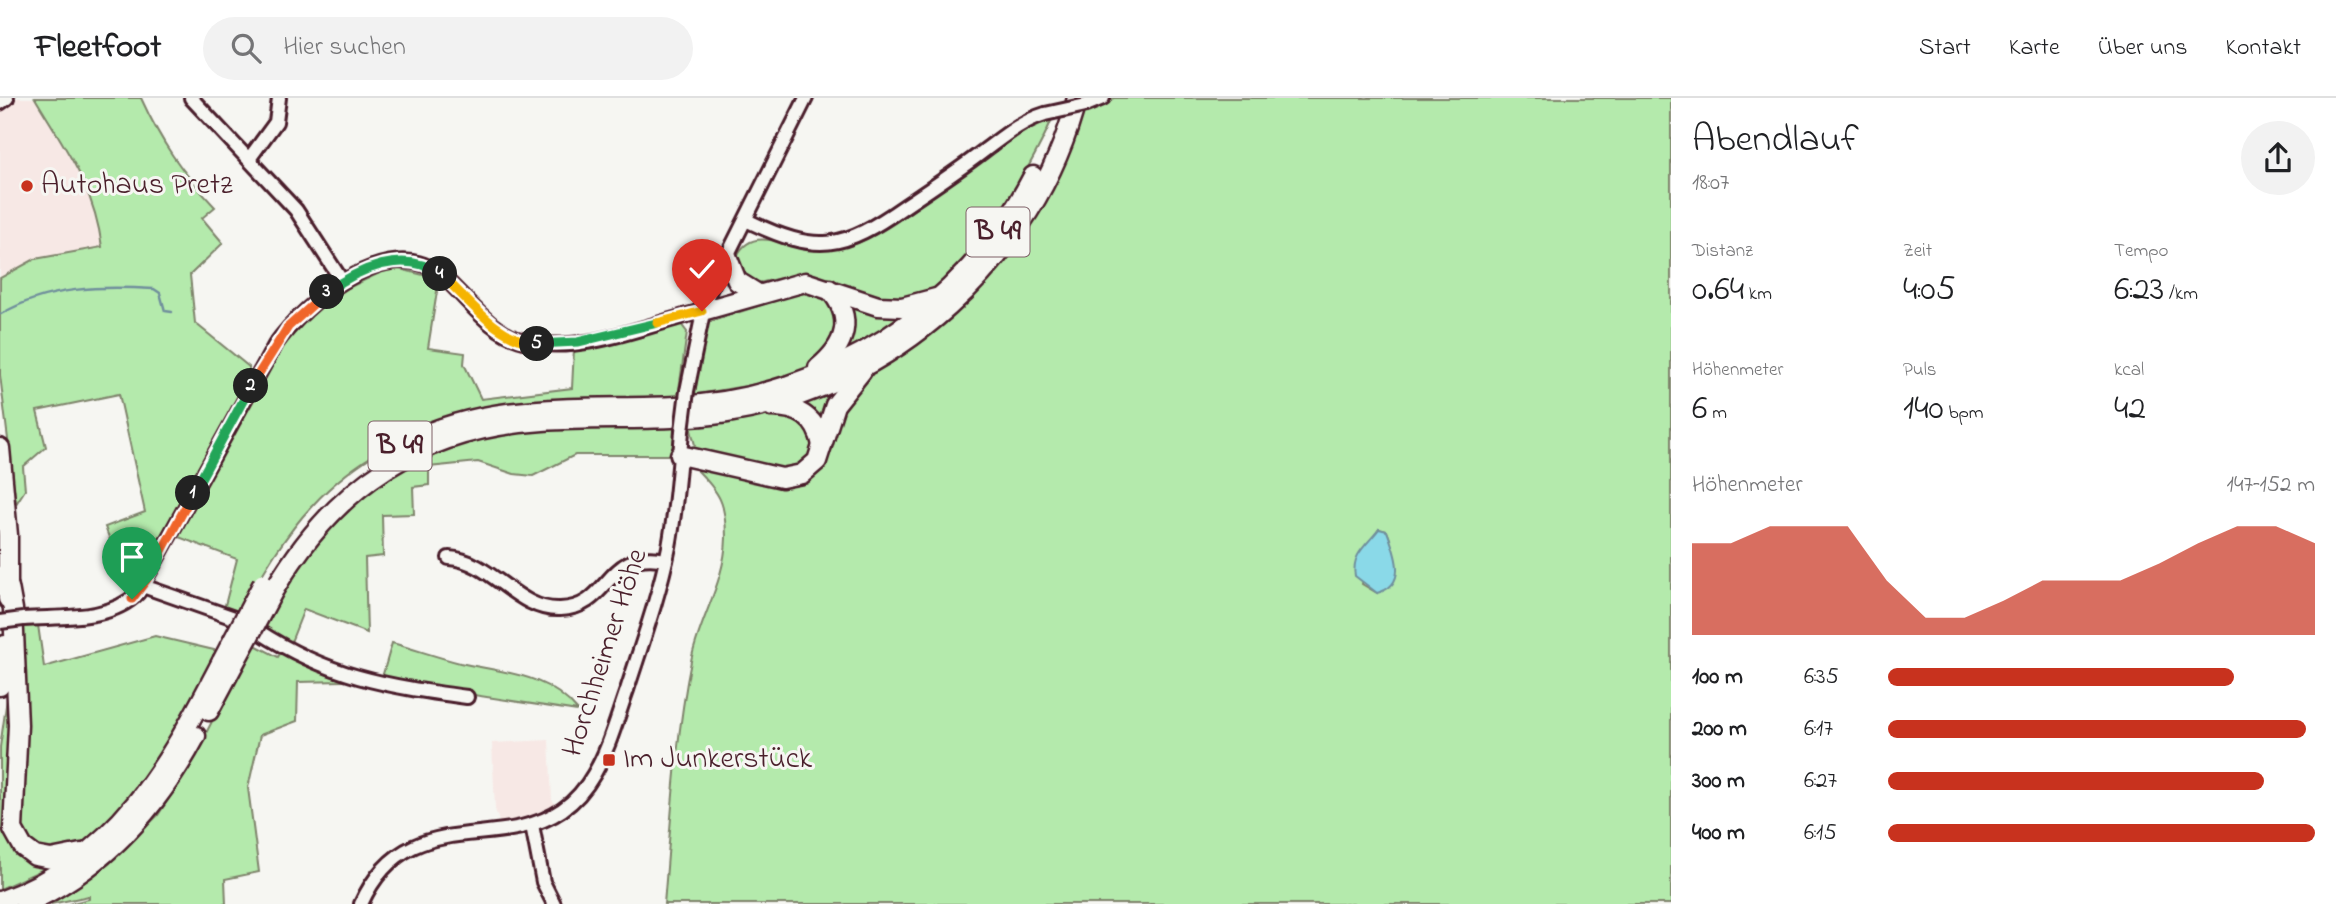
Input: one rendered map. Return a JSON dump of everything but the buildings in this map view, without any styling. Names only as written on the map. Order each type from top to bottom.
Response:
[{"type":"highway","name":"B 49","points":[[25,904],[59,887],[110,850],[154,802],[183,760],[228,662],[268,587],[309,519],[346,482],[393,450],[443,427],[518,411],[708,403],[756,395],[805,380],[872,347],[915,319],[979,256],[1022,197],[1047,146],[1064,98]]},
{"type":"highway","name":"B 49","points":[[268,587],[305,542],[351,494],[392,464],[446,439],[515,423],[692,417],[758,407],[812,390],[866,365],[939,316],[995,257],[1042,185],[1081,102]]},
{"type":"highway","points":[[727,256],[737,281],[758,294]]},
{"type":"highway","points":[[702,311],[799,282],[816,283],[870,304],[886,307],[911,305],[942,295]]},
{"type":"highway","points":[[805,380],[831,358],[845,334],[844,309],[830,289]]},
{"type":"highway","points":[[680,455],[787,478],[810,468],[822,445],[835,405],[866,365]]},
{"type":"highway","points":[[758,407],[788,408],[804,413],[815,425],[822,445]]},
{"type":"highway","points":[[0,449],[9,587],[0,686]]},
{"type":"highway","points":[[9,587],[13,604],[18,725],[13,829],[23,847],[43,858],[66,857],[92,850]]},
{"type":"highway","name":"B 49","points":[[92,850],[132,810],[162,769],[228,662]]},
{"type":"highway","points":[[0,901],[46,880],[92,850]]},
{"type":"highway","name":"B 49","points":[[44,904],[59,887]]},
{"type":"street","points":[[191,98],[296,210],[342,281]]},
{"type":"street","points":[[249,159],[276,122],[279,98]]},
{"type":"street","name":"Horchheimer Höhe","points":[[361,904],[381,873],[418,845],[449,835],[532,825],[564,809],[582,792],[600,763],[619,713],[666,560],[687,391],[702,311],[807,98]]},
{"type":"street","points":[[746,220],[803,241],[834,242],[853,239],[922,195],[1016,128],[1045,114],[1103,98]]},
{"type":"street","points":[[0,622],[110,611],[125,604],[143,586],[275,345],[288,327],[342,281],[389,263],[427,267],[442,275],[504,333],[521,341],[540,344],[560,345],[598,339],[702,311]]},
{"type":"street","points":[[449,558],[482,570],[540,606],[559,610],[589,601],[619,568],[631,560],[648,557],[666,560]]},
{"type":"street","points":[[143,586],[237,619]]},
{"type":"street","points":[[258,631],[294,654],[352,678],[467,697]]},
{"type":"street","points":[[532,825],[543,882],[554,904]]},
{"type":"shaded area","points":[[0,98],[35,98],[90,191],[98,214],[102,248],[35,259],[0,278]]},
{"type":"shaded area","points":[[549,740],[552,800],[558,807],[540,817],[500,825],[495,809],[492,743]]},
{"type":"green space","points":[[35,98],[141,98],[173,156],[215,207],[202,218],[223,243],[190,275],[195,323],[249,367],[249,382],[135,588],[122,571],[105,527],[145,512],[119,394],[37,411],[46,447],[23,467],[25,490],[16,504],[0,375],[0,278],[35,259],[102,247],[93,205],[77,169]]},
{"type":"green space","points":[[1114,98],[1671,98],[1671,904],[664,904],[674,782],[691,661],[725,554],[723,507],[716,492],[696,469],[799,480],[828,427],[853,389],[867,376],[904,354],[935,330],[978,290],[1003,260],[1015,244],[1078,114],[1096,109]],"holes":[[[1379,529],[1387,531],[1390,539],[1377,593],[1362,584],[1368,546]]]},
{"type":"green space","points":[[1052,119],[1028,168],[990,227],[946,278],[923,295],[892,303],[797,277],[765,282],[745,281],[735,261],[748,243],[756,240],[766,239],[821,249],[841,248],[860,242],[909,214],[1002,142]]},
{"type":"green space","points":[[392,267],[439,279],[428,348],[465,353],[464,364],[481,399],[572,388],[574,349],[680,323],[687,332],[678,397],[579,400],[482,413],[436,426],[392,445],[350,471],[301,518],[263,573],[238,616],[224,609],[237,559],[176,536],[273,360],[298,324],[348,288]]},
{"type":"green space","points":[[813,292],[831,300],[841,325],[821,358],[798,372],[781,378],[695,394],[702,343],[709,322],[792,295]]},
{"type":"green space","points":[[842,298],[912,314],[844,357],[841,351]]},
{"type":"green space","points":[[842,386],[823,423],[796,405]]},
{"type":"green space","points":[[785,412],[813,429],[814,454],[794,472],[697,451],[693,446],[695,445],[690,426]]},
{"type":"green space","points":[[566,427],[676,427],[671,455],[575,455],[533,476],[514,474],[478,462],[429,467],[429,485],[413,487],[414,514],[382,515],[383,556],[365,558],[367,633],[304,609],[289,647],[259,630],[309,546],[379,479],[464,438]]},
{"type":"green space","points":[[38,625],[44,667],[155,636],[218,651],[177,728],[121,809],[101,830],[82,844],[52,855],[21,839],[16,628]]},
{"type":"green space","points":[[257,634],[260,635],[255,645],[278,657],[282,650],[344,677],[343,681],[298,682],[297,721],[260,735],[248,788],[259,872],[225,879],[226,904],[69,904],[89,899],[89,896],[51,904],[109,864],[158,815],[186,772]]},
{"type":"green space","points":[[392,643],[460,663],[524,676],[553,689],[578,711],[381,681]]},
{"type":"green space","points":[[10,678],[7,825],[53,865],[0,889],[0,747]]},
{"type":"water","points":[[1379,529],[1387,531],[1397,567],[1393,583],[1377,593],[1355,576],[1354,568],[1361,550]]},
{"type":"waterway","points":[[1,314],[38,298],[95,288],[154,289],[160,293],[165,311],[172,312]]},
{"type":"place","name":"Autohaus Pretz","points":[[27,186]]},
{"type":"place","name":"Im Junkerstück","points":[[609,760]]},
{"type":"route","points":[[132,599],[152,572],[229,425],[275,345],[288,327],[342,281],[372,267],[389,263],[404,262],[427,267],[442,275],[478,312],[504,333],[521,341],[540,344],[560,345],[598,339],[702,311]]}]
